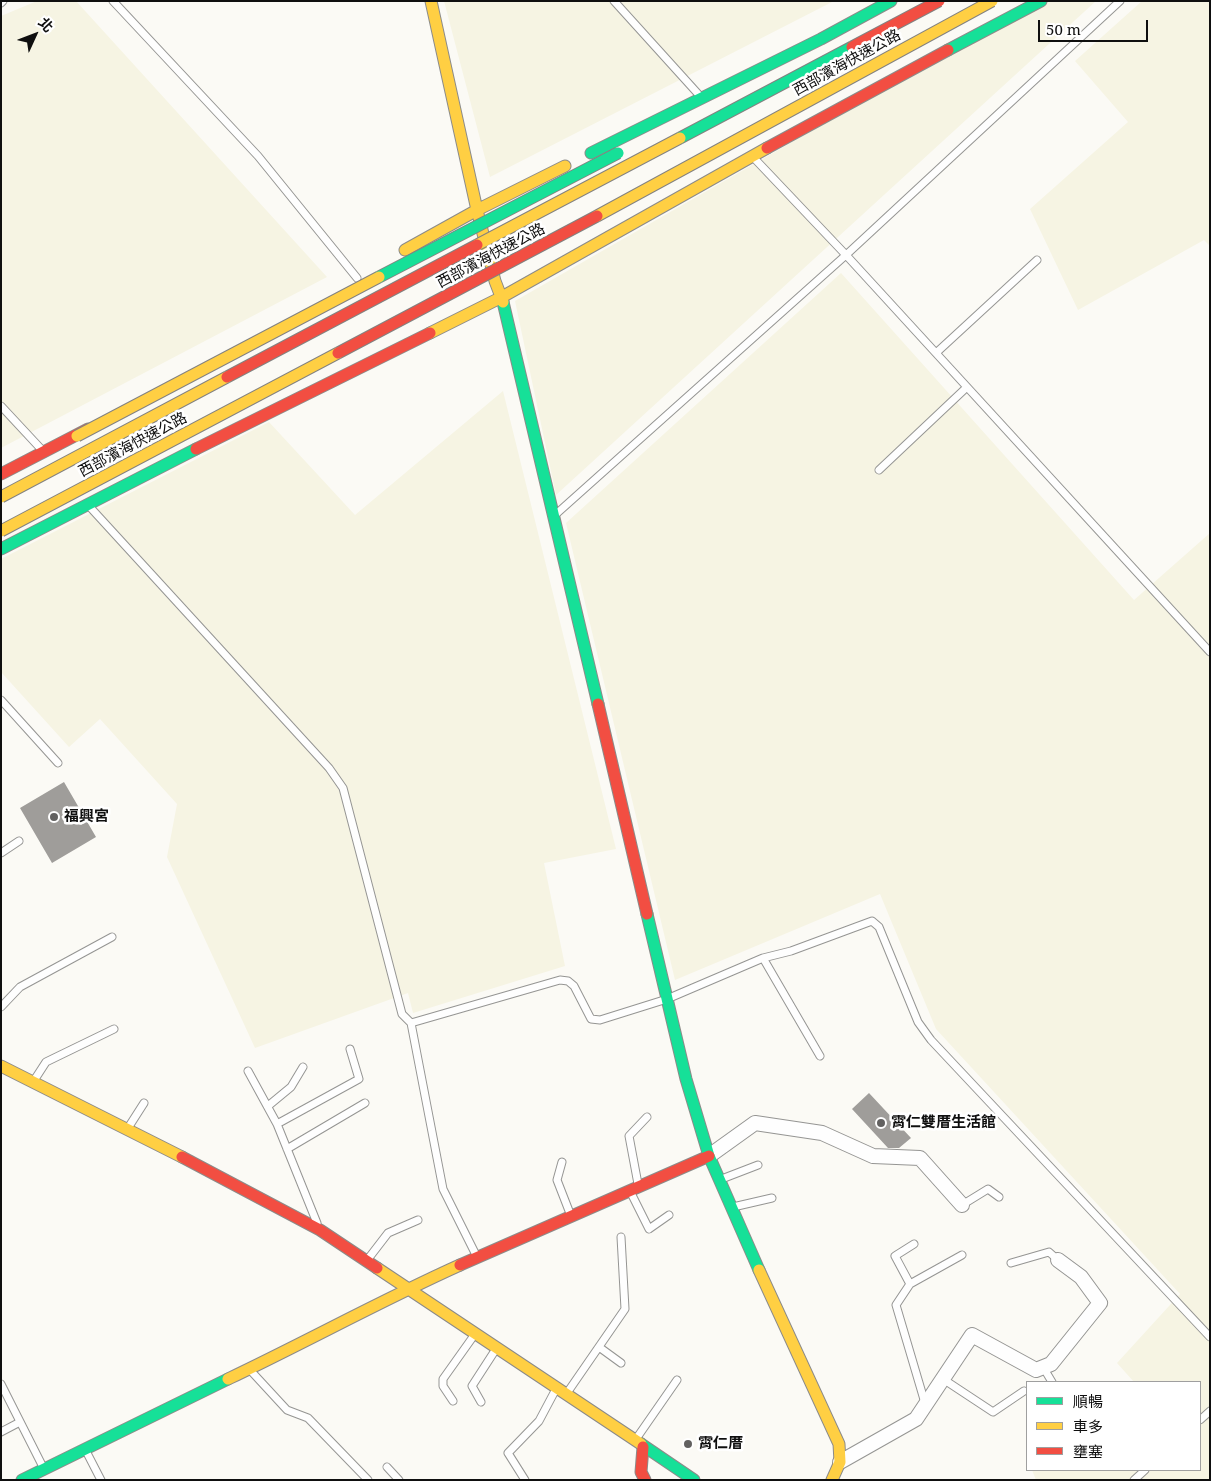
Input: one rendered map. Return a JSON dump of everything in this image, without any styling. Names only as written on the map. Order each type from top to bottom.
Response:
[{"type":"main road","points":[[431,1],[477,210],[495,281],[502,297],[686,1079],[709,1156],[730,1207],[839,1444],[837,1474]]},
{"type":"main road","points":[[77,436],[477,210],[821,39],[891,1]]},
{"type":"main road","points":[[1,508],[97,435],[483,234],[911,5],[914,1]]},
{"type":"main road","name":"西部濱海快速公路","points":[[1,497],[939,1]]},
{"type":"main road","name":"西部濱海快速公路","points":[[1,531],[609,210],[992,1]]},
{"type":"main road","points":[[113,490],[502,297],[751,155],[1041,1]]},
{"type":"main road","points":[[1,540],[495,281],[949,34],[986,30]]},
{"type":"main road","points":[[664,133],[819,63]]},
{"type":"main road","points":[[1,549],[620,222],[838,85]]},
{"type":"main road","points":[[1,474],[77,436],[590,166],[627,149]]},
{"type":"main road","points":[[1,1066],[128,1128],[320,1230],[694,1480]]},
{"type":"main road","points":[[22,1480],[358,1316],[407,1288],[709,1156]]},
{"type":"main road","points":[[639,1444],[641,1472],[645,1480]]},
{"type":"street","points":[[709,1156],[755,1124],[822,1133],[873,1156],[920,1158],[962,1204]]},
{"type":"street","points":[[837,1474],[916,1419],[972,1335],[1036,1370],[1051,1364],[1100,1302],[1081,1277],[1058,1260]]},
{"type":"lane","points":[[113,1],[258,156],[357,278]]},
{"type":"lane","points":[[614,1],[702,98]]},
{"type":"lane","points":[[553,517],[846,255],[1120,1]]},
{"type":"lane","points":[[751,155],[846,255],[1210,652]]},
{"type":"lane","points":[[936,353],[1037,260]]},
{"type":"lane","points":[[879,470],[968,388]]},
{"type":"lane","points":[[1,406],[44,452]]},
{"type":"lane","points":[[87,504],[329,768],[343,788],[402,1014],[411,1023],[443,1189],[477,1258]]},
{"type":"lane","points":[[1,700],[58,763]]},
{"type":"lane","points":[[1,854],[19,841]]},
{"type":"lane","points":[[411,1023],[560,980],[568,981],[574,986],[591,1019],[600,1020],[667,999],[763,958],[791,951],[872,921],[879,927],[918,1022],[931,1040],[1210,1337]]},
{"type":"lane","points":[[1,1007],[20,987],[112,937]]},
{"type":"lane","points":[[763,958],[820,1056]]},
{"type":"lane","points":[[33,1082],[46,1062],[114,1029]]},
{"type":"lane","points":[[277,1124],[359,1079],[350,1049]]},
{"type":"lane","points":[[268,1106],[291,1087],[303,1066]]},
{"type":"lane","points":[[248,1071],[277,1124],[320,1230]]},
{"type":"lane","points":[[128,1128],[144,1103]]},
{"type":"lane","points":[[287,1149],[365,1103]]},
{"type":"lane","points":[[647,1117],[629,1136],[634,1189],[649,1229],[669,1215]]},
{"type":"lane","points":[[562,1162],[557,1180],[571,1217]]},
{"type":"lane","points":[[719,1180],[758,1165]]},
{"type":"lane","points":[[962,1204],[988,1189],[1000,1197]]},
{"type":"lane","points":[[730,1207],[772,1198]]},
{"type":"lane","points":[[366,1261],[388,1233],[418,1220]]},
{"type":"lane","points":[[525,1480],[508,1454],[539,1421],[599,1347],[625,1309],[621,1237]]},
{"type":"lane","points":[[910,1284],[895,1256],[914,1244]]},
{"type":"lane","points":[[1011,1263],[1048,1252],[1058,1260]]},
{"type":"lane","points":[[926,1406],[896,1305],[910,1284],[962,1255]]},
{"type":"lane","points":[[453,1401],[443,1386],[443,1379],[475,1334]]},
{"type":"lane","points":[[599,1347],[622,1363]]},
{"type":"lane","points":[[481,1402],[472,1386],[496,1348]]},
{"type":"lane","points":[[1043,1367],[1051,1381]]},
{"type":"lane","points":[[250,1369],[287,1410],[308,1418],[368,1480]]},
{"type":"lane","points":[[639,1444],[677,1380]]},
{"type":"lane","points":[[943,1380],[993,1412],[1024,1391]]},
{"type":"lane","points":[[1,1384],[44,1468]]},
{"type":"lane","points":[[1,1432],[20,1422]]},
{"type":"lane","points":[[85,1449],[101,1480]]},
{"type":"lane","points":[[387,1467],[399,1480]]},
{"type":"lane","points":[[1134,1480],[1144,1471]]},
{"type":"shaded area","points":[[37,1],[76,1],[327,277],[1,448],[1,16]]},
{"type":"shaded area","points":[[444,1],[834,1],[490,177]]},
{"type":"shaded area","points":[[1038,1],[1096,1],[556,495],[515,301]]},
{"type":"shaded area","points":[[1142,1],[1210,1],[1210,246],[1204,240],[1078,310],[1030,209],[1128,122],[1075,61]]},
{"type":"shaded area","points":[[841,273],[1134,600],[1210,533],[1210,1480],[1036,1480],[1032,1471],[1201,1471],[1201,1381],[1133,1381],[1117,1363],[1180,1294],[936,1029],[880,894],[675,980],[566,523]]},
{"type":"shaded area","points":[[503,391],[616,849],[544,863],[565,966],[413,1013],[408,993],[255,1048],[167,857],[177,804],[100,719],[69,747],[1,672],[1,559],[269,422],[355,515]]},
{"type":"building","name":"福興宮","points":[[64,782],[96,837],[52,863],[20,808]]},
{"type":"building","name":"霄仁雙厝生活館","points":[[869,1093],[911,1138],[899,1148],[888,1148],[852,1109]]},
{"type":"traffic: fast","points":[[591,153],[821,39],[891,1]]},
{"type":"traffic: fast","points":[[948,50],[1041,1]]},
{"type":"traffic: fast","points":[[680,138],[852,47]]},
{"type":"traffic: fast","points":[[379,277],[618,153]]},
{"type":"traffic: fast","points":[[503,302],[598,704]]},
{"type":"traffic: fast","points":[[1,549],[196,449]]},
{"type":"traffic: fast","points":[[647,914],[686,1079],[709,1156],[759,1270]]},
{"type":"traffic: fast","points":[[22,1480],[228,1379]]},
{"type":"traffic: fast","points":[[641,1444],[694,1480]]},
{"type":"traffic: slow","points":[[431,1],[477,210],[495,281],[503,302]]},
{"type":"traffic: slow","points":[[597,216],[992,1]]},
{"type":"traffic: slow","points":[[477,245],[680,138]]},
{"type":"traffic: slow","points":[[430,333],[502,297],[767,148]]},
{"type":"traffic: slow","points":[[405,250],[477,210],[565,166]]},
{"type":"traffic: slow","points":[[77,436],[379,277]]},
{"type":"traffic: slow","points":[[1,531],[338,353]]},
{"type":"traffic: slow","points":[[1,497],[227,377]]},
{"type":"traffic: slow","points":[[1,1066],[182,1157]]},
{"type":"traffic: slow","points":[[228,1379],[460,1265]]},
{"type":"traffic: slow","points":[[377,1268],[641,1444]]},
{"type":"traffic: slow","points":[[759,1270],[839,1444],[840,1462],[832,1480]]},
{"type":"traffic: jam","points":[[852,47],[939,1]]},
{"type":"traffic: jam","points":[[767,148],[948,50]]},
{"type":"traffic: jam","points":[[338,353],[597,216]]},
{"type":"traffic: jam","points":[[227,377],[477,245]]},
{"type":"traffic: jam","points":[[196,449],[430,333]]},
{"type":"traffic: jam","points":[[1,474],[88,429]]},
{"type":"traffic: jam","points":[[598,704],[647,914]]},
{"type":"traffic: jam","points":[[460,1265],[709,1156]]},
{"type":"traffic: jam","points":[[182,1157],[320,1230],[377,1268]]},
{"type":"traffic: jam","points":[[643,1447],[641,1472],[645,1480]]},
{"type":"place","name":"福興宮","points":[[54,817]]},
{"type":"place","name":"霄仁雙厝生活館","points":[[881,1123]]},
{"type":"place","name":"霄仁厝","points":[[688,1444]]}]
